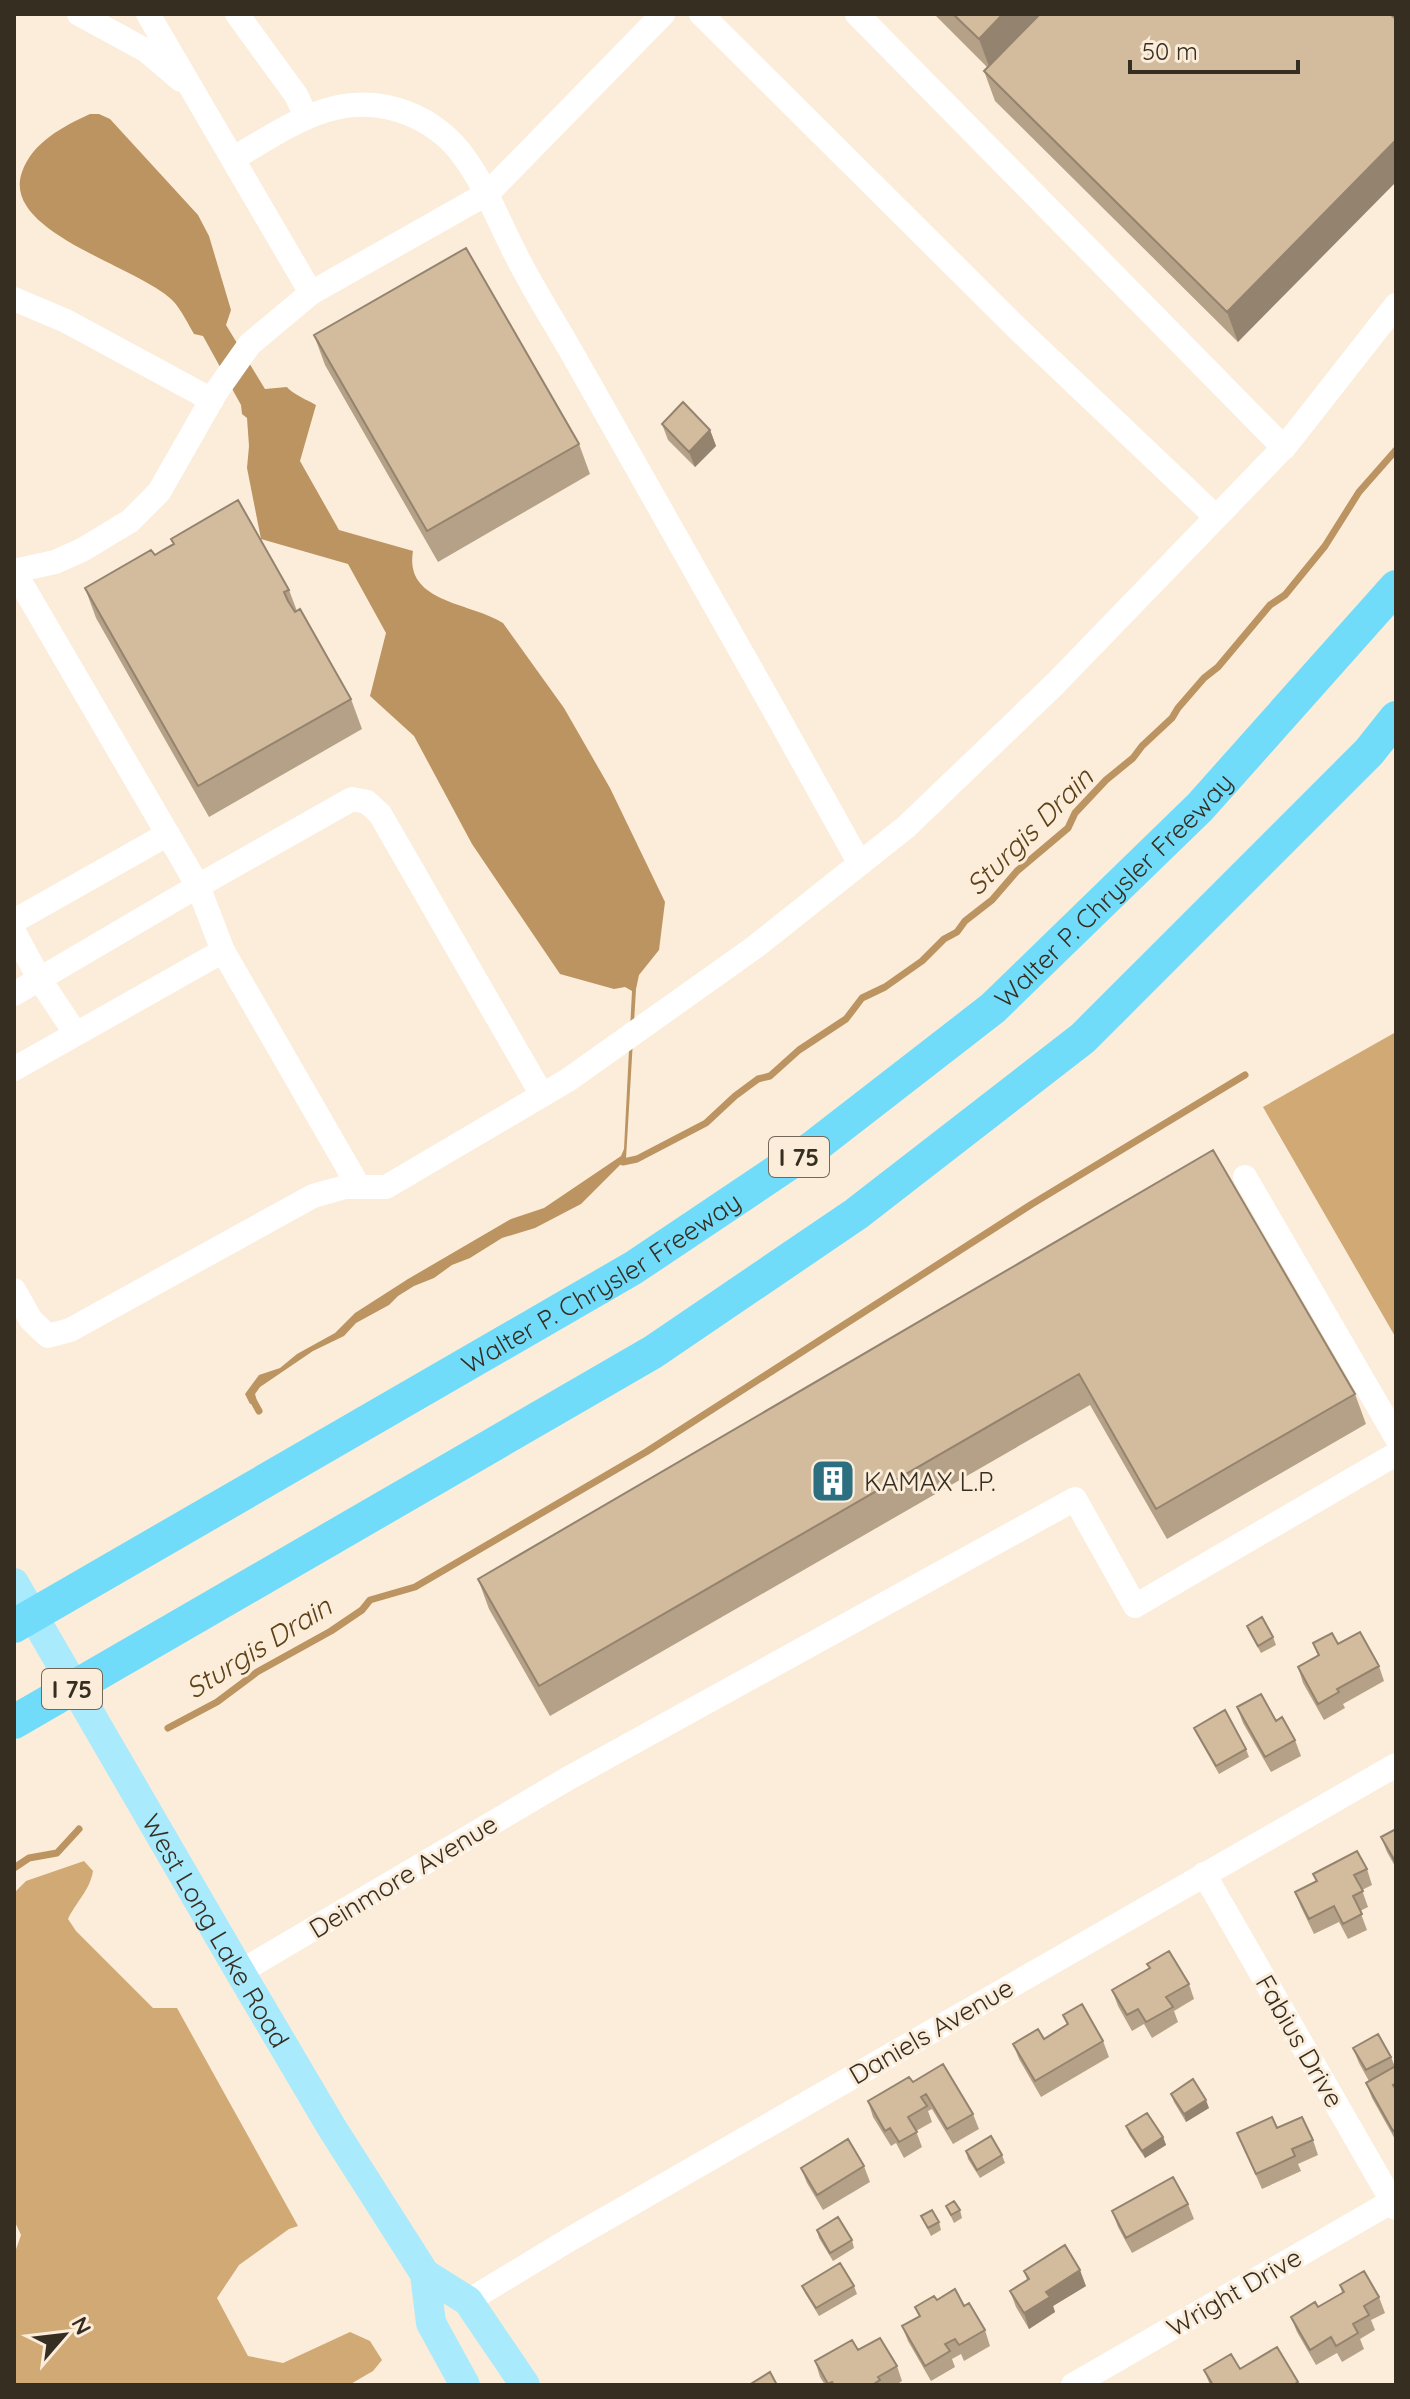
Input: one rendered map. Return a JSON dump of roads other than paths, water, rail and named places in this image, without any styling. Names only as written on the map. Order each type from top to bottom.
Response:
[{"type":"highway","name":"Walter P. Chrysler Freeway","points":[[14,1626],[633,1268],[815,1146],[993,1008],[1015,987],[1200,807],[1396,587]]},
{"type":"highway","name":"I 75","points":[[14,1722],[653,1352],[856,1214],[1083,1038],[1383,742],[1396,718]]},
{"type":"main road","name":"West Long Lake Road","points":[[14,1583],[332,2128],[425,2274],[468,2301],[525,2385]]},
{"type":"main road","name":"West Long Lake Road","points":[[425,2274],[431,2323],[465,2385]]},
{"type":"street","points":[[79,14],[147,51],[192,89]]},
{"type":"street","points":[[148,14],[311,293]]},
{"type":"street","points":[[237,14],[296,95],[306,116]]},
{"type":"street","points":[[359,1187],[223,951],[198,886],[14,571],[55,562],[93,544],[130,521],[159,492],[214,396],[250,344],[311,293],[488,193],[663,14]]},
{"type":"street","points":[[701,14],[1020,331],[1216,517]]},
{"type":"street","points":[[857,14],[1284,448]]},
{"type":"street","points":[[234,158],[306,116],[361,104],[408,113],[438,130],[462,154],[488,193],[515,252],[860,864]]},
{"type":"street","points":[[14,299],[66,321],[214,396]]},
{"type":"street","points":[[14,1290],[31,1320],[48,1336],[70,1330],[313,1196],[345,1187],[386,1187],[542,1095],[674,1005],[755,947],[906,827],[1055,684],[1284,448],[1396,305]]},
{"type":"street","points":[[14,994],[352,799],[367,802],[380,814],[542,1095]]},
{"type":"street","points":[[14,921],[168,834]]},
{"type":"street","points":[[14,932],[40,980],[76,1034]]},
{"type":"street","points":[[14,1069],[223,951]]},
{"type":"street","points":[[1245,1177],[1396,1437]]},
{"type":"street","name":"Deinmore Avenue","points":[[240,1972],[567,1779],[1075,1499],[1135,1606],[1396,1454]]},
{"type":"street","name":"Daniels Avenue","points":[[468,2301],[585,2230],[1396,1765]]},
{"type":"street","name":"Fabius Drive","points":[[1204,1874],[1395,2202]]},
{"type":"street","name":"Wright Drive","points":[[1073,2385],[1395,2202]]},
{"type":"waterway","name":"Sturgis Drain","points":[[623,1162],[637,1159],[706,1123],[735,1096],[758,1079],[770,1076],[799,1050],[846,1019],[862,998],[885,987],[922,961],[992,900],[1017,871],[1068,828],[1075,813],[1172,718],[1270,605],[1285,595],[1325,546],[1359,492],[1396,450]]},
{"type":"waterway","points":[[168,1728],[217,1702],[257,1672],[331,1631],[362,1610],[370,1600],[415,1587],[646,1452],[1032,1204],[1245,1075]]},
{"type":"waterway","name":"Sturgis Drain","points":[[254,1402],[259,1411]]},
{"type":"waterway","name":"Sturgis Drain","points":[[14,1868],[29,1858],[57,1853],[79,1829]]},
{"type":"place","name":"KAMAX L.P.","points":[[833,1481]]}]
